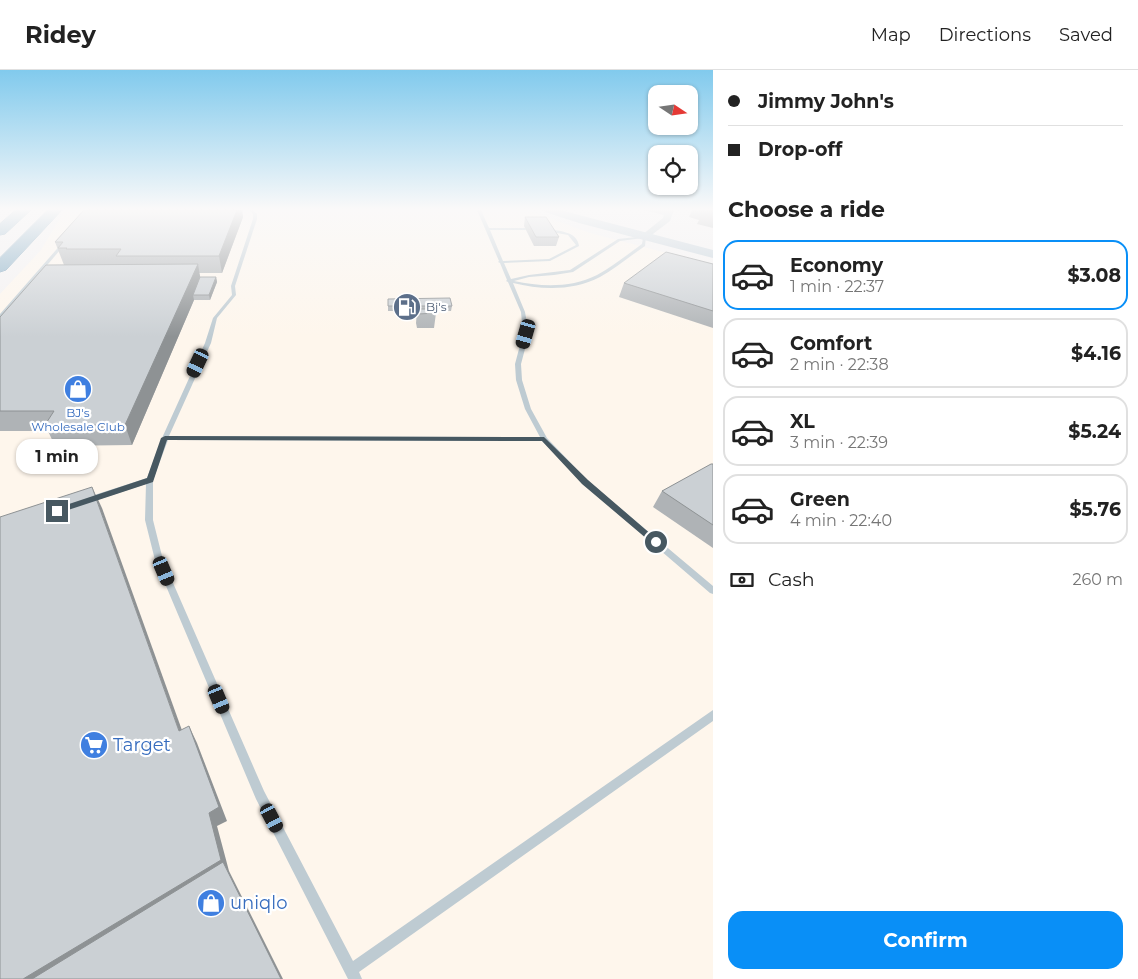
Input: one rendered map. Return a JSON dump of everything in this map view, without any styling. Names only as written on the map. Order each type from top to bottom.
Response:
[{"type":"highway","points":[[0,267],[14,252]]},
{"type":"lane","points":[[0,317],[56,252]]},
{"type":"lane","points":[[244,252],[233,286],[234,294],[230,302],[215,318],[208,343],[165,438],[150,480],[150,520],[159,560],[260,795],[353,974],[713,715]]},
{"type":"lane","points":[[496,252],[525,322],[526,334],[518,364],[519,380],[528,409],[544,439],[585,482],[713,591]]},
{"type":"lane","points":[[500,262],[550,260],[564,252]]},
{"type":"lane","points":[[508,281],[529,276],[571,271],[600,252]]},
{"type":"lane","points":[[508,281],[534,286],[566,286],[590,280],[633,252]]},
{"type":"lane","points":[[40,270],[49,270]]},
{"type":"lane","points":[[165,438],[544,439]]},
{"type":"lane","points":[[76,504],[150,480]]},
{"type":"shaded area","points":[[39,252],[665,252],[713,265],[713,979],[0,979],[0,294]]},
{"type":"building","points":[[119,252],[220,252],[219,256],[116,256]]},
{"type":"building","points":[[665,252],[713,264],[713,311],[624,283]]},
{"type":"building","name":"BJ's Wholesale Club","points":[[198,264],[125,425],[45,425],[54,411],[0,411],[0,317],[46,265]]},
{"type":"building","points":[[200,277],[216,277],[209,295],[193,295]]},
{"type":"building","points":[[450,298],[452,306],[388,306],[388,299]]},
{"type":"building","points":[[417,309],[435,309],[436,313],[418,314]]},
{"type":"building","points":[[713,464],[713,525],[662,491]]},
{"type":"building","name":"Target","points":[[92,487],[179,731],[189,726],[219,807],[209,813],[221,860],[23,979],[0,979],[0,517]]},
{"type":"building","name":"uniqlo","points":[[223,862],[281,979],[32,979]]},
{"type":"place","name":"Bj's","points":[[407,307]]},
{"type":"place","name":"BJ's Wholesale Club","points":[[78,389]]},
{"type":"place","name":"Target","points":[[94,745]]},
{"type":"place","name":"uniqlo","points":[[211,903]]},
{"type":"route","points":[[57,511],[150,480],[165,438],[544,439],[585,482],[656,542]]}]
